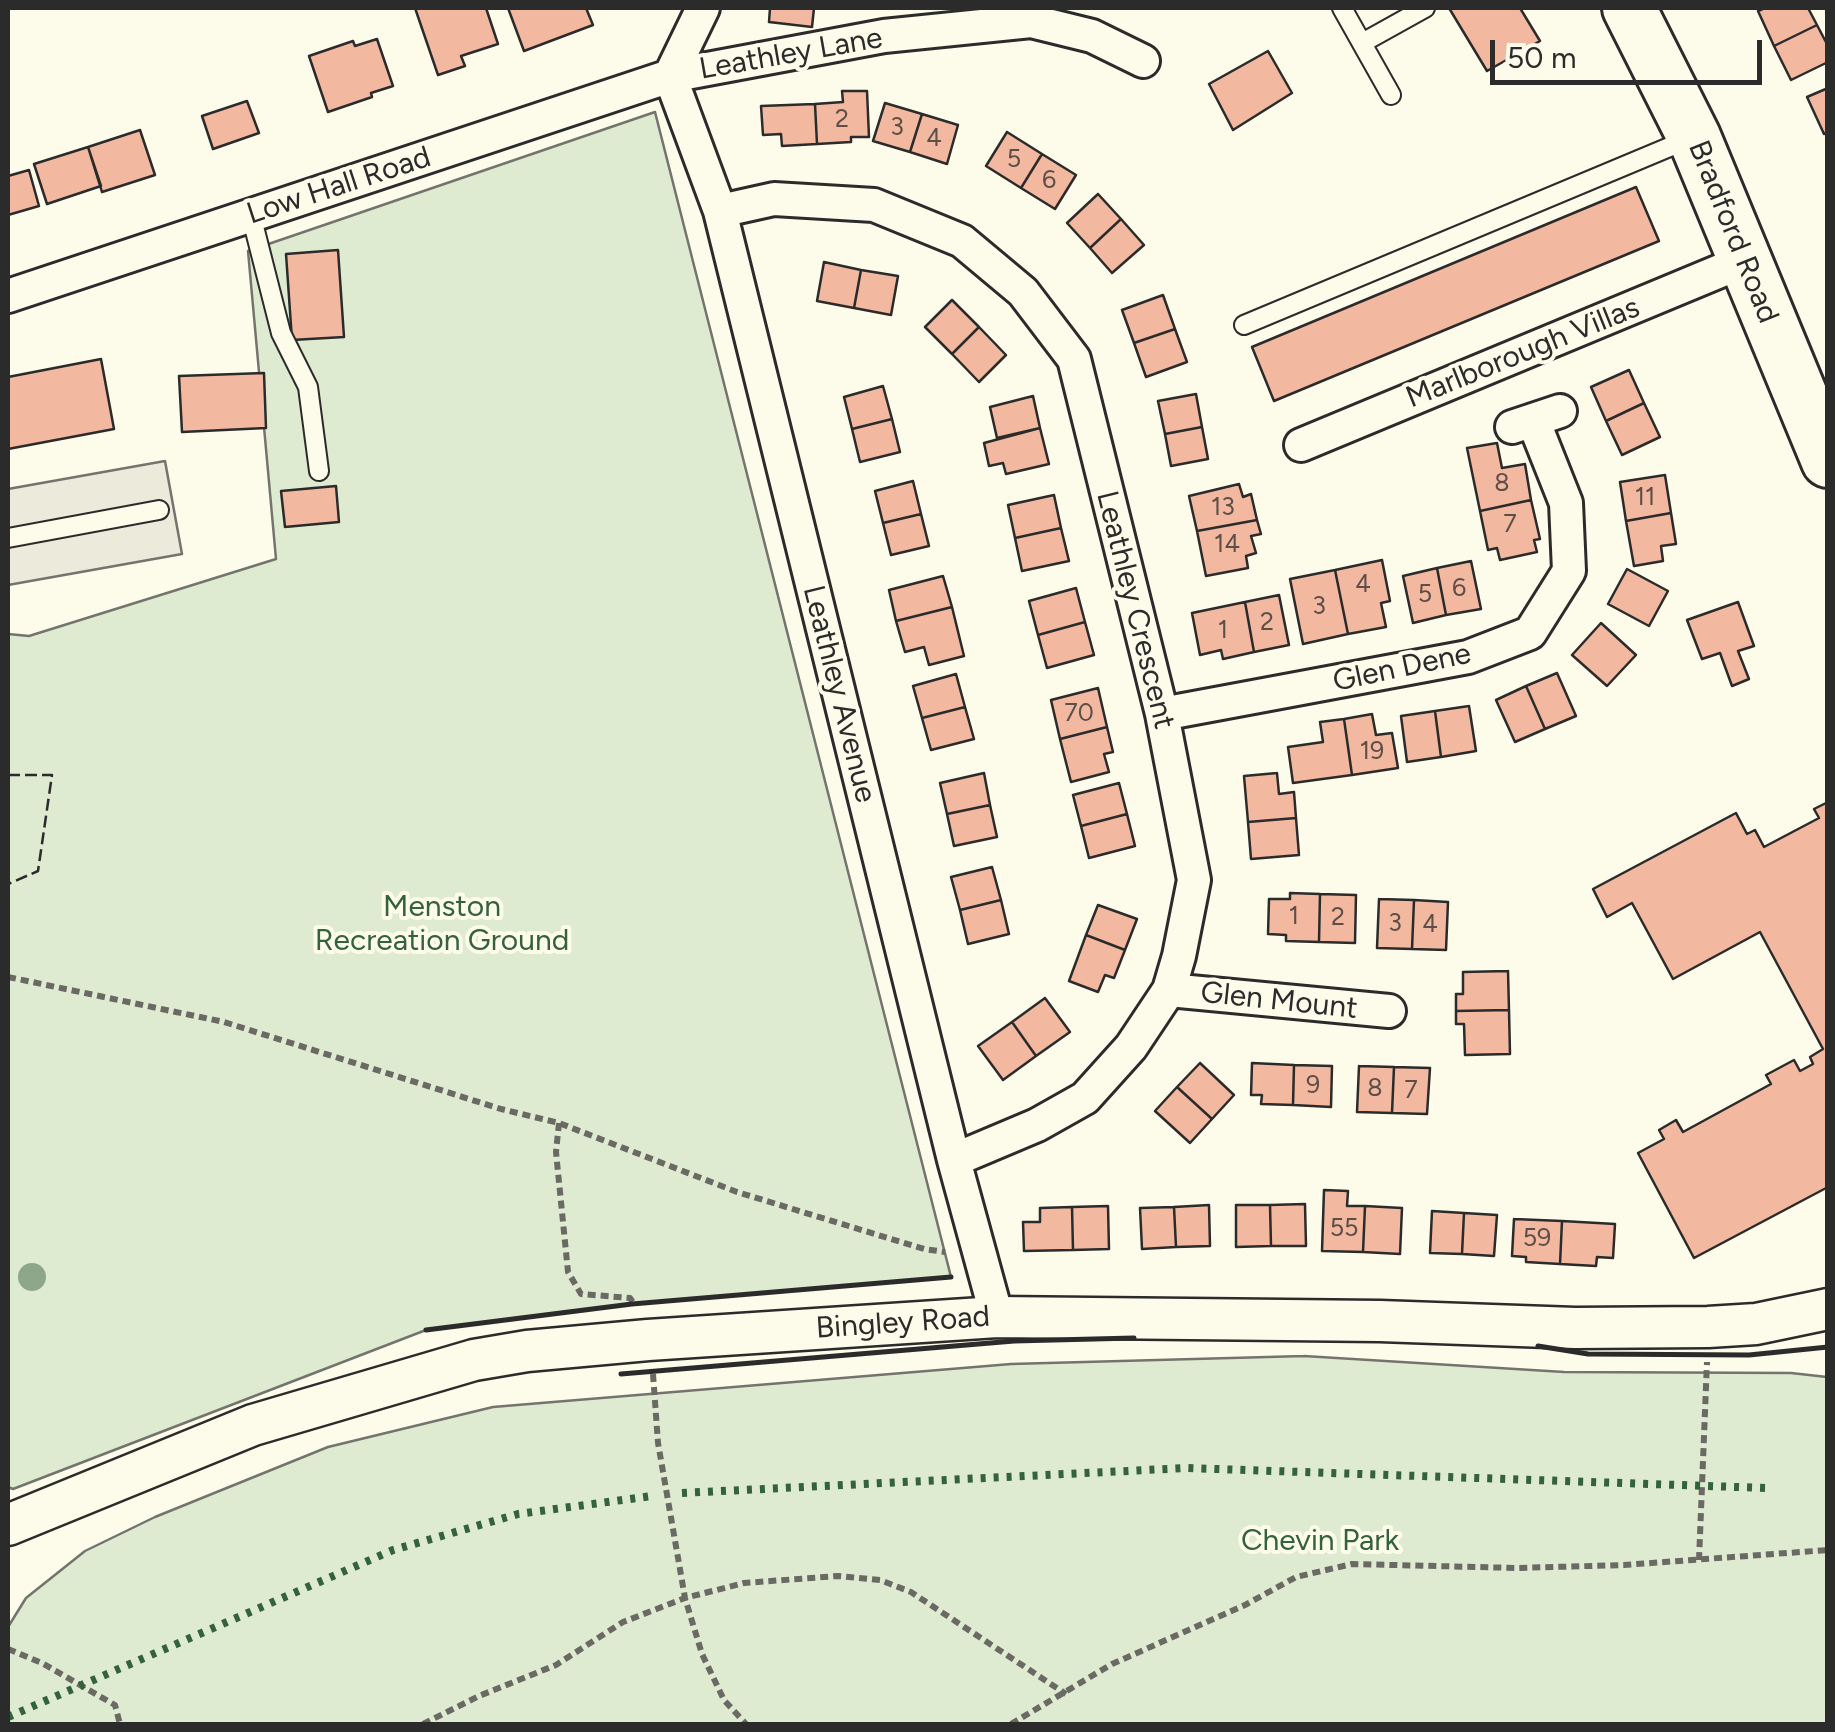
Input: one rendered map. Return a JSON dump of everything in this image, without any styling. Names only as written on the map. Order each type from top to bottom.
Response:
[{"type":"main road","name":"Bradford Road","points":[[1629,8],[1694,137],[1828,462]]},
{"type":"street","points":[[670,76],[703,8]]},
{"type":"street","name":"Leathley Lane","points":[[670,76],[884,36],[1031,21],[1092,36],[1143,61]]},
{"type":"street","name":"Leathley Avenue","points":[[670,76],[720,210],[996,1316]]},
{"type":"street","name":"Low Hall Road","points":[[8,296],[670,76]]},
{"type":"street","name":"Leathley Crescent","points":[[720,210],[774,199],[874,205],[962,241],[1022,292],[1074,359],[1162,714],[1194,880],[1168,990],[1131,1047],[1085,1098],[1037,1125],[954,1160]]},
{"type":"street","name":"Marlborough Villas","points":[[1301,444],[1744,262]]},
{"type":"street","name":"Glen Dene","points":[[1162,714],[1468,657],[1530,633],[1568,571],[1566,504],[1535,419]]},
{"type":"street","name":"Glen Mount","points":[[1168,990],[1389,1012]]},
{"type":"street","name":"Bingley Road","points":[[8,1525],[253,1425],[474,1360],[648,1340],[996,1316],[1708,1328],[1756,1324],[1828,1308]]},
{"type":"lane","points":[[1342,8],[1391,95]]},
{"type":"lane","points":[[1362,43],[1425,8]]},
{"type":"lane","points":[[1244,325],[1694,137]]},
{"type":"lane","points":[[251,215],[281,333],[308,386],[318,471]]},
{"type":"lane","points":[[8,538],[159,510]]},
{"type":"path","points":[[8,977],[224,1022],[501,1109],[560,1123],[737,1192],[924,1249],[983,1258]]},
{"type":"path","points":[[560,1123],[556,1152],[568,1272],[580,1294],[630,1298],[632,1304],[644,1310]]},
{"type":"path","points":[[1699,1560],[1708,1328]]},
{"type":"path","points":[[652,1372],[661,1463],[684,1598],[702,1654],[724,1700],[746,1724]]},
{"type":"path","points":[[1011,1724],[1112,1664],[1246,1605],[1296,1577],[1352,1564],[1518,1568],[1828,1550]]},
{"type":"path","points":[[424,1724],[479,1696],[556,1665],[622,1622],[684,1598],[744,1583],[838,1576],[880,1580],[911,1592],[1066,1694]]},
{"type":"path","points":[[8,1649],[42,1663],[115,1705],[120,1724]]},
{"type":"green space","name":"Menston Recreation Ground","points":[[655,112],[951,1277],[632,1304],[426,1330],[13,1489],[8,1487],[8,634],[29,636],[276,559],[248,251]]},
{"type":"green space","name":"Chevin Park","points":[[1304,1356],[1564,1372],[1791,1373],[1827,1377],[1827,1724],[8,1724],[8,1627],[26,1598],[85,1551],[155,1517],[328,1447],[493,1407],[1011,1364]]},
{"type":"shaded area","points":[[165,461],[182,554],[8,585],[8,489]]},
{"type":"building","points":[[415,8],[486,8],[498,44],[461,56],[465,66],[438,75]]},
{"type":"building","points":[[508,8],[586,8],[593,25],[524,51]]},
{"type":"building","points":[[770,8],[814,8],[812,27],[769,22]]},
{"type":"building","points":[[1449,8],[1520,8],[1540,41],[1487,71]]},
{"type":"building","points":[[1808,8],[1817,25],[1774,46],[1758,11]]},
{"type":"building","points":[[1817,25],[1828,46],[1828,62],[1791,80],[1774,46]]},
{"type":"building","points":[[377,39],[393,86],[328,112],[309,56],[353,41],[355,46]]},
{"type":"building","points":[[1268,51],[1292,93],[1233,130],[1209,84]]},
{"type":"building","points":[[1828,88],[1828,133],[1824,134],[1807,97]]},
{"type":"building","points":[[842,91],[867,91],[869,137],[817,144],[815,104],[843,102]]},
{"type":"building","points":[[247,101],[259,133],[213,149],[202,116]]},
{"type":"building","points":[[885,103],[922,114],[910,152],[873,141]]},
{"type":"building","points":[[815,104],[817,144],[782,146],[781,134],[763,135],[761,106]]},
{"type":"building","points":[[922,114],[958,125],[947,164],[910,152]]},
{"type":"building","points":[[140,130],[155,175],[102,192],[88,147]]},
{"type":"building","points":[[1007,132],[1042,154],[1021,188],[986,166]]},
{"type":"building","points":[[88,147],[101,186],[47,204],[34,164]]},
{"type":"building","points":[[1042,154],[1076,175],[1055,209],[1021,188]]},
{"type":"building","points":[[29,170],[39,206],[8,215],[8,176]]},
{"type":"building","points":[[1636,187],[1659,241],[1274,401],[1252,347]]},
{"type":"building","points":[[1098,194],[1121,219],[1090,248],[1067,223]]},
{"type":"building","points":[[1121,219],[1144,245],[1112,273],[1090,248]]},
{"type":"building","points":[[338,250],[344,337],[292,340],[286,254]]},
{"type":"building","points":[[824,262],[861,270],[854,308],[817,301]]},
{"type":"building","points":[[861,270],[898,276],[891,315],[854,308]]},
{"type":"building","points":[[1163,295],[1175,329],[1134,343],[1122,310]]},
{"type":"building","points":[[952,300],[979,327],[952,354],[925,327]]},
{"type":"building","points":[[979,327],[1006,355],[979,382],[952,354]]},
{"type":"building","points":[[1175,329],[1187,362],[1146,377],[1134,343]]},
{"type":"building","points":[[101,359],[114,429],[8,449],[8,377]]},
{"type":"building","points":[[1629,370],[1644,403],[1606,421],[1591,387]]},
{"type":"building","points":[[264,373],[266,428],[182,432],[179,376]]},
{"type":"building","points":[[883,386],[892,419],[852,429],[844,397]]},
{"type":"building","points":[[1196,394],[1202,427],[1165,434],[1158,401]]},
{"type":"building","points":[[1033,396],[1040,428],[997,438],[990,407]]},
{"type":"building","points":[[1644,403],[1660,437],[1622,455],[1606,421]]},
{"type":"building","points":[[892,419],[900,452],[860,462],[852,429]]},
{"type":"building","points":[[1202,427],[1208,459],[1171,466],[1165,434]]},
{"type":"building","points":[[1040,428],[1049,464],[1006,474],[1003,463],[989,466],[984,443]]},
{"type":"building","points":[[1497,443],[1502,468],[1525,464],[1531,500],[1480,511],[1467,448]]},
{"type":"building","points":[[1665,475],[1671,513],[1626,521],[1620,482]]},
{"type":"building","points":[[913,481],[921,514],[883,523],[875,491]]},
{"type":"building","points":[[1239,484],[1243,497],[1251,494],[1257,520],[1197,531],[1189,496]]},
{"type":"building","points":[[336,486],[339,522],[285,527],[281,491]]},
{"type":"building","points":[[1054,495],[1061,528],[1015,538],[1008,505]]},
{"type":"building","points":[[1531,500],[1540,539],[1534,540],[1537,552],[1500,560],[1497,548],[1488,550],[1480,511]]},
{"type":"building","points":[[1671,513],[1676,544],[1661,546],[1663,561],[1634,566],[1626,521]]},
{"type":"building","points":[[921,514],[929,546],[891,555],[883,523]]},
{"type":"building","points":[[1257,520],[1261,534],[1251,536],[1256,553],[1246,556],[1248,568],[1206,576],[1197,531]]},
{"type":"building","points":[[1061,528],[1069,561],[1022,571],[1015,538]]},
{"type":"building","points":[[1382,560],[1390,601],[1381,603],[1386,627],[1348,634],[1335,570]]},
{"type":"building","points":[[1471,561],[1481,609],[1446,615],[1437,568]]},
{"type":"building","points":[[1437,568],[1446,615],[1413,623],[1403,576]]},
{"type":"building","points":[[1627,569],[1668,591],[1649,626],[1608,604]]},
{"type":"building","points":[[1335,570],[1348,634],[1303,644],[1290,579]]},
{"type":"building","points":[[943,576],[952,607],[896,621],[889,590]]},
{"type":"building","points":[[1076,588],[1085,622],[1038,635],[1029,601]]},
{"type":"building","points":[[1279,595],[1289,645],[1254,652],[1245,602]]},
{"type":"building","points":[[1245,602],[1254,652],[1223,659],[1221,650],[1200,655],[1192,613]]},
{"type":"building","points":[[1738,602],[1754,646],[1738,651],[1749,679],[1732,686],[1720,653],[1702,659],[1687,620]]},
{"type":"building","points":[[952,607],[964,656],[929,665],[924,647],[905,652],[896,621]]},
{"type":"building","points":[[1085,622],[1094,655],[1047,668],[1038,635]]},
{"type":"building","points":[[1601,623],[1636,655],[1607,686],[1572,655]]},
{"type":"building","points":[[1557,673],[1576,716],[1545,729],[1526,686]]},
{"type":"building","points":[[956,674],[965,707],[922,718],[913,686]]},
{"type":"building","points":[[1526,686],[1545,729],[1515,742],[1496,700]]},
{"type":"building","points":[[1098,688],[1107,727],[1060,739],[1051,700]]},
{"type":"building","points":[[1469,706],[1476,751],[1441,757],[1435,711]]},
{"type":"building","points":[[965,707],[974,739],[931,750],[922,718]]},
{"type":"building","points":[[1435,711],[1441,757],[1407,762],[1401,716]]},
{"type":"building","points":[[1372,714],[1376,735],[1392,733],[1398,768],[1352,775],[1344,719]]},
{"type":"building","points":[[1344,719],[1352,775],[1293,783],[1288,747],[1323,742],[1320,722]]},
{"type":"building","points":[[1107,727],[1113,752],[1104,754],[1109,772],[1071,782],[1060,739]]},
{"type":"building","points":[[984,773],[990,805],[947,814],[940,783]]},
{"type":"building","points":[[1277,773],[1279,794],[1294,792],[1296,818],[1248,822],[1244,776]]},
{"type":"building","points":[[1119,783],[1127,814],[1081,826],[1073,795]]},
{"type":"building","points":[[1828,802],[1828,1187],[1694,1258],[1638,1153],[1664,1139],[1659,1130],[1676,1120],[1683,1132],[1771,1084],[1766,1075],[1794,1060],[1800,1071],[1813,1064],[1810,1057],[1823,1049],[1760,932],[1673,979],[1632,903],[1607,917],[1593,889],[1736,813],[1747,834],[1755,830],[1764,847],[1819,818],[1814,809]]},
{"type":"building","points":[[990,805],[997,837],[954,846],[947,814]]},
{"type":"building","points":[[1127,814],[1135,846],[1089,858],[1081,826]]},
{"type":"building","points":[[1296,818],[1299,855],[1251,859],[1248,822]]},
{"type":"building","points":[[992,867],[1001,900],[960,910],[951,877]]},
{"type":"building","points":[[1290,893],[1320,894],[1319,942],[1286,941],[1286,935],[1268,934],[1269,899],[1290,899]]},
{"type":"building","points":[[1320,894],[1356,895],[1355,943],[1319,942]]},
{"type":"building","points":[[1379,899],[1414,900],[1412,949],[1377,948]]},
{"type":"building","points":[[1001,900],[1009,934],[968,944],[960,910]]},
{"type":"building","points":[[1414,900],[1448,902],[1446,950],[1412,949]]},
{"type":"building","points":[[1098,905],[1137,919],[1125,950],[1086,935]]},
{"type":"building","points":[[1086,935],[1125,950],[1114,978],[1105,975],[1098,992],[1069,981]]},
{"type":"building","points":[[1508,971],[1509,1010],[1456,1011],[1456,994],[1463,994],[1463,972]]},
{"type":"building","points":[[1045,998],[1070,1032],[1036,1056],[1012,1022]]},
{"type":"building","points":[[1509,1010],[1510,1054],[1465,1055],[1464,1024],[1456,1024],[1456,1011]]},
{"type":"building","points":[[1012,1022],[1036,1056],[1003,1080],[978,1046]]},
{"type":"building","points":[[1200,1063],[1234,1095],[1212,1119],[1177,1087]]},
{"type":"building","points":[[1252,1063],[1294,1065],[1293,1105],[1261,1104],[1262,1095],[1251,1095]]},
{"type":"building","points":[[1294,1065],[1332,1066],[1331,1107],[1293,1105]]},
{"type":"building","points":[[1359,1066],[1394,1067],[1392,1113],[1357,1112]]},
{"type":"building","points":[[1394,1067],[1430,1068],[1427,1114],[1392,1113]]},
{"type":"building","points":[[1177,1087],[1212,1119],[1190,1143],[1155,1111]]},
{"type":"building","points":[[1324,1190],[1348,1191],[1347,1206],[1365,1206],[1363,1252],[1322,1251]]},
{"type":"building","points":[[1305,1204],[1306,1246],[1271,1246],[1270,1205]]},
{"type":"building","points":[[1209,1205],[1210,1246],[1176,1247],[1174,1207]]},
{"type":"building","points":[[1236,1205],[1270,1205],[1271,1246],[1236,1247]]},
{"type":"building","points":[[1108,1206],[1109,1249],[1073,1250],[1072,1207]]},
{"type":"building","points":[[1365,1206],[1402,1208],[1400,1254],[1363,1252]]},
{"type":"building","points":[[1072,1207],[1073,1250],[1024,1251],[1023,1222],[1040,1222],[1040,1208]]},
{"type":"building","points":[[1174,1207],[1176,1247],[1142,1249],[1140,1208]]},
{"type":"building","points":[[1432,1211],[1464,1213],[1462,1254],[1430,1253]]},
{"type":"building","points":[[1464,1213],[1497,1215],[1494,1256],[1462,1254]]},
{"type":"building","points":[[1514,1219],[1562,1221],[1560,1264],[1526,1262],[1526,1257],[1512,1256]]},
{"type":"building","points":[[1562,1221],[1615,1224],[1613,1258],[1597,1257],[1596,1266],[1560,1264]]},
{"type":"hedge","points":[[682,1493],[1187,1468],[1766,1488]]},
{"type":"hedge","points":[[8,1717],[393,1550],[518,1514],[652,1496]]},
{"type":"fence","points":[[8,775],[52,775],[38,871],[8,884]]},
{"type":"wall","points":[[426,1330],[632,1304],[951,1277]]},
{"type":"wall","points":[[621,1374],[1014,1341],[1134,1338]]},
{"type":"wall","points":[[1538,1346],[1588,1354],[1749,1355],[1828,1347]]}]
